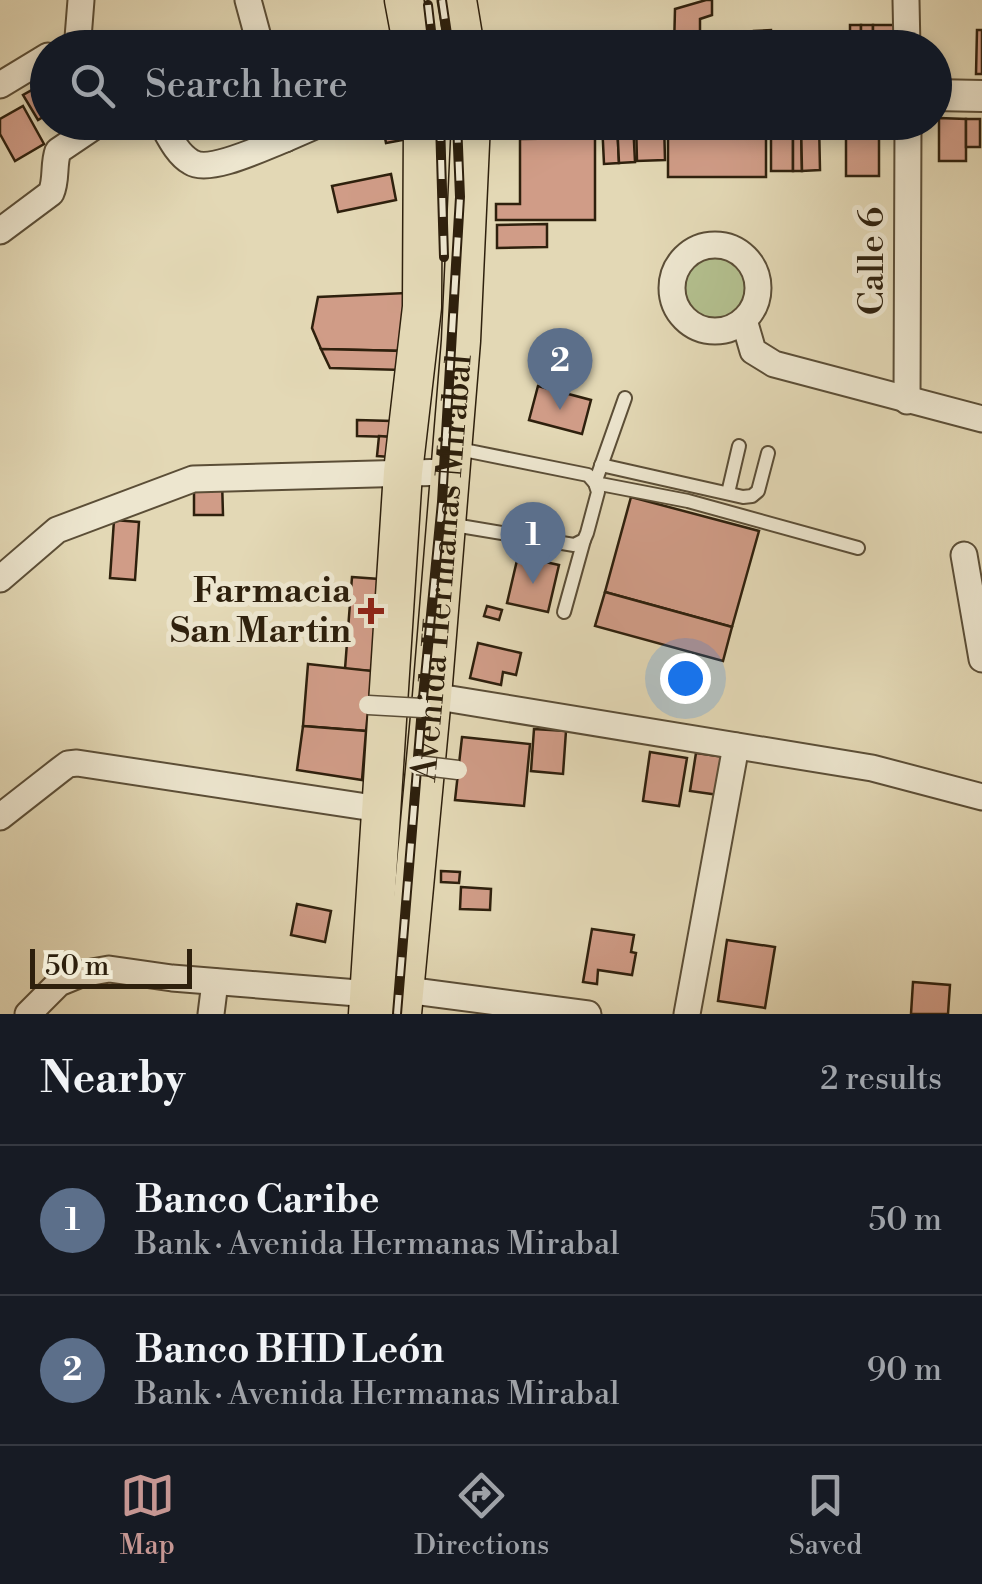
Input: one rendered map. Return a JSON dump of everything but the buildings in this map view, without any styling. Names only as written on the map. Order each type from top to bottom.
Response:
[{"type":"main road","points":[[404,0],[410,30]]},
{"type":"main road","points":[[457,0],[462,30]]},
{"type":"main road","name":"Avenida Hermanas Mirabal","points":[[386,1003],[380,809],[403,472],[422,307],[423,140]]},
{"type":"main road","name":"Avenida Hermanas Mirabal","points":[[386,1003],[427,702],[445,524],[461,341],[470,140]]},
{"type":"street","points":[[78,30],[81,0]]},
{"type":"street","points":[[248,0],[256,30]]},
{"type":"street","points":[[906,0],[907,30]]},
{"type":"street","points":[[0,85],[30,67]]},
{"type":"street","points":[[952,95],[982,96]]},
{"type":"street","points":[[0,231],[51,194],[58,151],[74,140]]},
{"type":"street","points":[[173,140],[195,166],[210,166],[264,140]]},
{"type":"street","name":"Calle 6","points":[[907,401],[908,140]]},
{"type":"street","points":[[744,320],[753,351],[774,364],[982,419]]},
{"type":"street","points":[[0,579],[57,530],[193,479],[403,472],[450,460]]},
{"type":"street","points":[[964,555],[982,659]]},
{"type":"street","points":[[368,704],[427,702],[736,746],[872,768],[982,797]]},
{"type":"street","points":[[688,1014],[736,746]]},
{"type":"street","points":[[0,817],[68,764],[78,763],[380,809]]},
{"type":"street","points":[[417,766],[458,770]]},
{"type":"street","points":[[28,1014],[58,983],[110,969],[386,1003],[588,1014]]},
{"type":"street","points":[[211,1014],[214,982]]},
{"type":"lane","points":[[595,483],[624,398]]},
{"type":"lane","points":[[728,493],[739,446]]},
{"type":"lane","points":[[601,465],[743,497],[758,492],[768,453]]},
{"type":"lane","points":[[450,460],[588,475],[595,483],[598,492],[564,612]]},
{"type":"lane","points":[[595,483],[688,501],[858,548]]},
{"type":"lane","points":[[445,524],[574,545],[584,540]]},
{"type":"green space","points":[[716,250],[743,261],[754,288],[743,315],[716,326],[689,315],[678,288],[689,261]]},
{"type":"railway","points":[[442,0],[446,30]]},
{"type":"railway","points":[[428,5],[431,30]]},
{"type":"railway","points":[[441,140],[444,257]]},
{"type":"railway","points":[[397,1014],[442,502],[460,197],[458,140]]},
{"type":"place","name":"Banco BHD León","points":[[560,410]]},
{"type":"place","name":"Banco Caribe","points":[[533,584]]},
{"type":"place","name":"Farmacia San Martin","points":[[371,611]]}]
